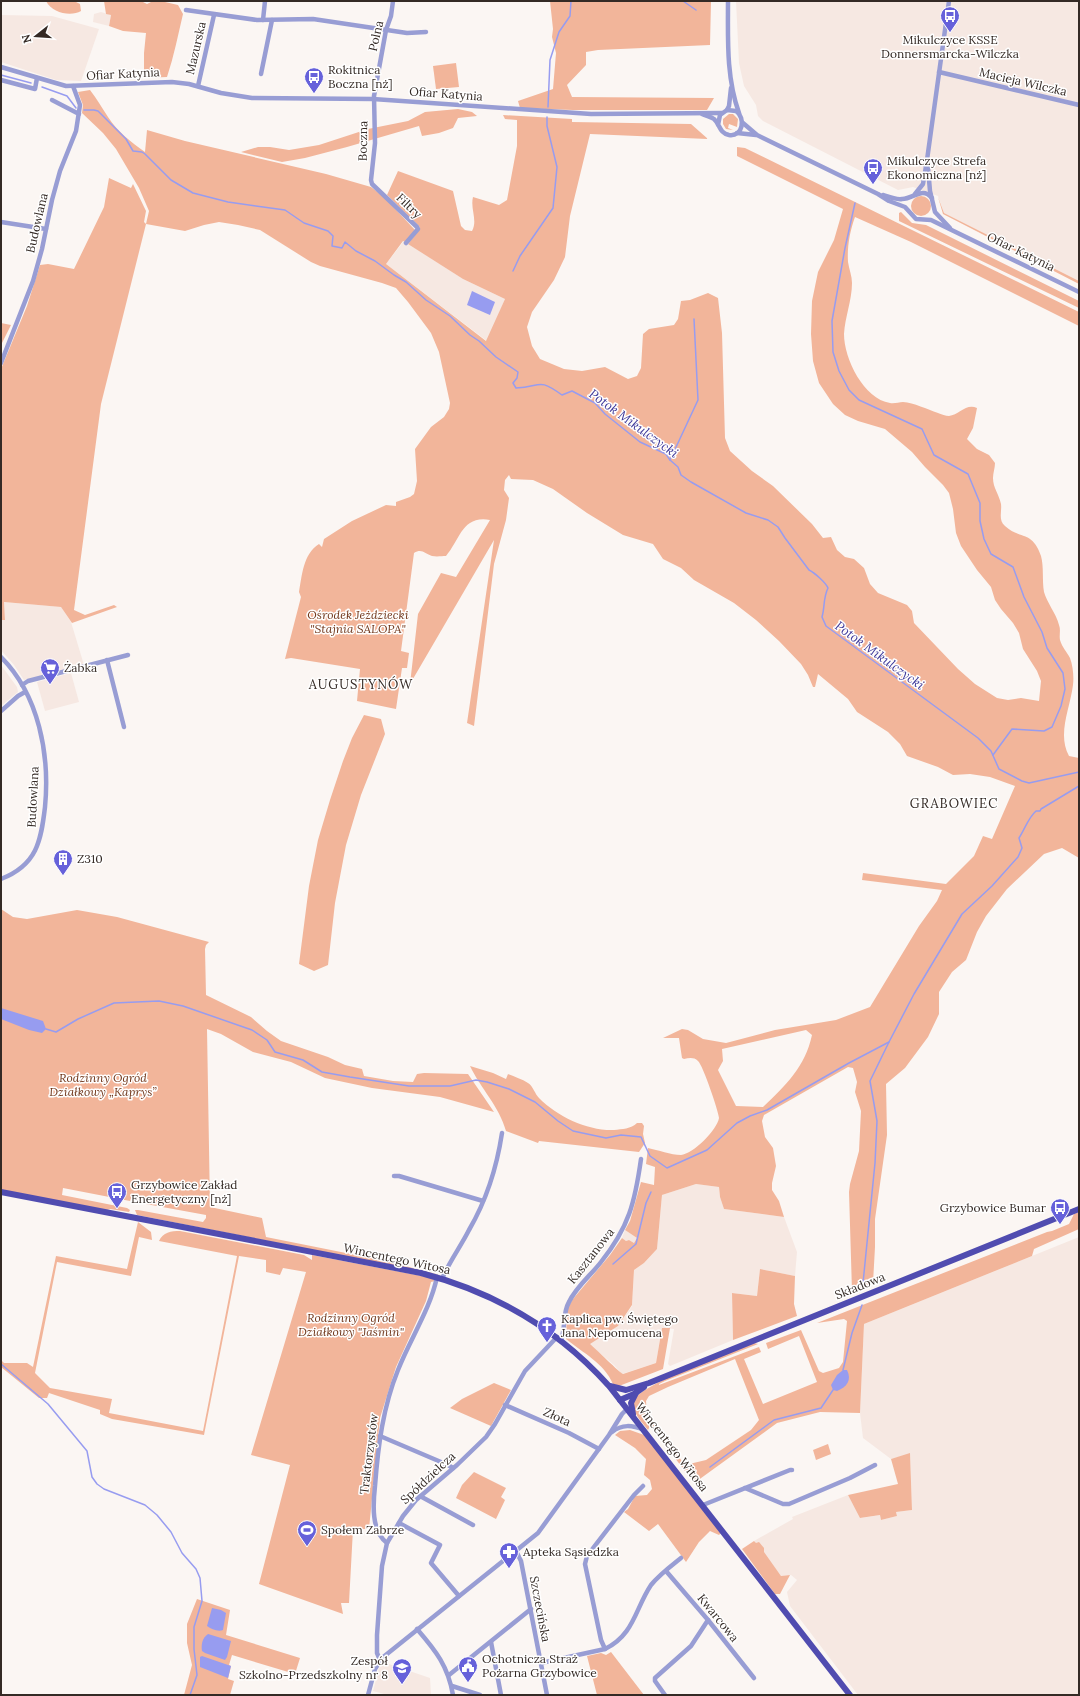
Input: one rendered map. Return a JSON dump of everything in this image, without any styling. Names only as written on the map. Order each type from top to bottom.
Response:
[{"type":"main road","name":"Wincentego Witosa","points":[[1,1192],[377,1264],[440,1278],[476,1291],[504,1304],[534,1321],[580,1356],[609,1386],[647,1432],[850,1695]]},
{"type":"main road","name":"Składowa","points":[[620,1400],[625,1394],[649,1383],[1079,1209]]},
{"type":"main road","name":"Składowa","points":[[609,1386],[623,1390],[636,1390]]},
{"type":"main road","points":[[635,1418],[631,1403],[636,1390]]},
{"type":"street","points":[[263,20],[265,1]]},
{"type":"street","name":"Polna","points":[[373,99],[393,1]]},
{"type":"street","points":[[718,125],[719,118],[730,106],[731,82],[728,45],[728,1]]},
{"type":"street","points":[[909,212],[908,204],[923,184],[949,1]]},
{"type":"street","points":[[186,10],[214,15],[263,20],[330,20],[407,33],[426,32]]},
{"type":"street","name":"Mazurska","points":[[198,86],[214,15]]},
{"type":"street","points":[[261,74],[272,20]]},
{"type":"street","name":"Ofiar Katynia","points":[[1,67],[60,85],[73,86],[164,82],[181,83],[198,86],[221,93],[252,98],[373,99],[591,114],[702,114],[725,112]]},
{"type":"street","name":"Macieja Wilczka","points":[[939,72],[1079,106]]},
{"type":"street","points":[[1,80],[35,89],[37,78]]},
{"type":"street","points":[[702,114],[715,120],[724,133],[730,135],[737,133],[742,128],[743,119],[739,113],[731,82]]},
{"type":"street","name":"Budowlana","points":[[1,363],[33,281],[60,171],[75,135],[80,105],[73,86]]},
{"type":"street","name":"Boczna","points":[[372,184],[371,180],[375,143],[373,99]]},
{"type":"street","points":[[52,100],[79,114]]},
{"type":"street","points":[[725,112],[733,110],[739,113]]},
{"type":"street","name":"Ofiar Katynia","points":[[743,123],[758,135],[878,194],[889,201],[905,207],[916,218],[931,220],[1079,292]]},
{"type":"street","name":"Ofiar Katynia","points":[[737,133],[758,135]]},
{"type":"street","points":[[927,160],[932,199]]},
{"type":"street","name":"Filtry","points":[[372,184],[417,227],[418,229],[406,243]]},
{"type":"street","name":"Ofiar Katynia","points":[[878,194],[900,199],[914,195],[926,194],[932,199],[938,217],[954,231]]},
{"type":"street","points":[[924,219],[930,216],[934,208]]},
{"type":"street","points":[[1,222],[46,229]]},
{"type":"street","points":[[22,685],[28,681],[128,655]]},
{"type":"street","name":"Budowlana","points":[[1,657],[22,685],[40,732],[46,763],[47,782],[43,825],[39,844],[30,859],[16,872],[1,879]]},
{"type":"street","points":[[107,660],[124,726]]},
{"type":"street","points":[[1,711],[18,696],[25,692]]},
{"type":"street","name":"Traktorzystów","points":[[387,1543],[382,1538],[373,1511],[383,1416],[394,1381],[440,1278],[469,1230],[483,1201],[502,1133]]},
{"type":"street","name":"Kasztanowa","points":[[559,1339],[564,1313],[570,1299],[606,1256],[624,1229],[636,1190],[641,1159]]},
{"type":"street","points":[[394,1176],[399,1176],[483,1201]]},
{"type":"street","name":"Spółdzielcza","points":[[380,1660],[377,1653],[377,1636],[382,1566],[387,1543],[409,1508],[420,1496],[486,1437],[528,1367],[559,1339]]},
{"type":"street","points":[[620,1400],[620,1417]]},
{"type":"street","name":"Złota","points":[[505,1405],[569,1433],[599,1449]]},
{"type":"street","points":[[368,1695],[375,1669],[380,1660],[542,1529],[609,1435],[620,1417],[625,1411],[630,1412]]},
{"type":"street","points":[[609,1435],[618,1428],[634,1424],[635,1418]]},
{"type":"street","points":[[628,1426],[647,1432]]},
{"type":"street","points":[[380,1436],[453,1468]]},
{"type":"street","points":[[745,1488],[783,1504],[789,1504],[850,1478],[875,1465]]},
{"type":"street","points":[[703,1505],[792,1470]]},
{"type":"street","points":[[604,1649],[585,1564],[587,1556],[634,1495],[643,1486]]},
{"type":"street","points":[[420,1496],[473,1525]]},
{"type":"street","points":[[399,1523],[440,1544],[431,1563],[459,1596]]},
{"type":"street","name":"Szczecińska","points":[[516,1551],[521,1561],[547,1695]]},
{"type":"street","points":[[541,1662],[604,1649],[613,1644],[632,1625],[652,1584],[681,1558]]},
{"type":"street","name":"Kwarcowa","points":[[666,1570],[754,1678]]},
{"type":"street","points":[[448,1675],[491,1642],[530,1609]]},
{"type":"street","points":[[665,1695],[655,1681],[655,1678],[691,1646],[708,1620]]},
{"type":"street","points":[[417,1629],[438,1654],[448,1675],[452,1686],[453,1695]]},
{"type":"street","points":[[491,1642],[502,1695]]},
{"type":"street","points":[[452,1686],[480,1695]]},
{"type":"shaded area","points":[[736,1],[1079,1],[1079,281],[944,213],[938,196],[913,187],[898,190],[763,121],[758,116],[756,105],[744,86],[739,63]]},
{"type":"shaded area","points":[[101,12],[111,15],[109,26],[93,22],[94,14]]},
{"type":"shaded area","points":[[1,15],[52,16],[99,29],[81,81],[56,80],[1,62]]},
{"type":"shaded area","points":[[404,241],[463,279],[505,299],[487,341],[386,264]]},
{"type":"shaded area","points":[[4,602],[61,607],[71,622],[84,665],[24,680],[1,650],[1,620],[5,620]]},
{"type":"shaded area","points":[[1,665],[17,687],[18,692],[1,706]]},
{"type":"shaded area","points":[[71,673],[79,702],[45,711],[37,682]]},
{"type":"shaded area","points":[[696,1184],[719,1187],[720,1197],[724,1209],[784,1217],[797,1252],[795,1276],[760,1269],[757,1296],[732,1293],[733,1340],[670,1366],[668,1364],[674,1329],[662,1328],[656,1363],[622,1374],[614,1365],[589,1344],[618,1326],[632,1306],[634,1270],[644,1263],[657,1249],[662,1195]]},
{"type":"shaded area","points":[[625,1230],[637,1238],[634,1243],[629,1240],[626,1241],[622,1238]]},
{"type":"shaded area","points":[[1079,1237],[1079,1695],[858,1695],[790,1606],[787,1592],[797,1580],[791,1575],[781,1576],[754,1541],[793,1519],[792,1517],[848,1495],[861,1518],[880,1515],[881,1520],[897,1516],[896,1512],[912,1510],[910,1454],[891,1459],[863,1438],[860,1413],[864,1324]]},
{"type":"shaded area","name":"Zespół Szkolno-Przedszkolny nr 8","points":[[383,1662],[430,1678],[431,1695],[388,1695],[373,1691],[379,1668]]},
{"type":"green space","points":[[46,1],[74,1],[80,4],[81,11],[72,14],[62,13],[49,5]]},
{"type":"green space","points":[[104,1],[141,1],[147,4],[153,1],[165,1],[178,5],[183,14],[167,77],[144,78],[146,33],[123,31],[109,26],[111,15],[106,14]]},
{"type":"green space","points":[[550,1],[711,1],[710,45],[598,50],[586,52],[586,65],[567,85],[572,97],[714,98],[707,110],[573,110],[520,108],[518,101],[553,89],[556,53],[552,37],[553,29]]},
{"type":"green space","points":[[456,63],[459,87],[436,89],[433,66]]},
{"type":"green space","name":"Ośrodek Jeżdziecki \"Stajnia SALOPA\"","points":[[90,90],[120,132],[145,152],[147,130],[185,141],[326,174],[371,187],[384,197],[415,230],[405,242],[403,241],[386,264],[486,341],[505,299],[463,279],[408,244],[420,229],[419,226],[387,195],[398,171],[453,191],[461,226],[465,230],[472,231],[474,227],[472,206],[473,197],[499,205],[507,200],[517,146],[517,120],[505,119],[503,115],[572,119],[572,122],[691,124],[708,139],[590,134],[570,216],[565,257],[554,280],[532,312],[527,327],[532,346],[540,359],[564,369],[582,371],[605,367],[628,379],[637,376],[641,368],[643,334],[649,329],[674,325],[678,319],[681,301],[690,300],[708,293],[718,298],[722,333],[725,438],[730,451],[752,471],[773,486],[812,524],[823,538],[831,537],[837,550],[845,557],[854,559],[864,568],[870,584],[878,593],[907,605],[912,611],[914,623],[958,669],[975,684],[997,698],[1008,700],[1021,698],[1039,701],[1041,681],[1037,671],[1023,649],[1019,633],[995,600],[991,587],[977,570],[961,546],[956,533],[949,493],[912,452],[885,429],[858,421],[845,415],[833,404],[819,383],[813,361],[811,334],[812,301],[818,272],[834,240],[843,209],[737,156],[737,147],[745,148],[1079,312],[1079,326],[911,242],[855,217],[848,244],[848,262],[852,278],[852,289],[844,334],[845,344],[852,366],[864,386],[881,400],[892,403],[903,402],[912,404],[948,416],[969,407],[977,408],[973,428],[967,439],[977,449],[989,455],[995,463],[993,482],[1001,504],[1003,524],[1010,530],[1025,536],[1034,542],[1041,556],[1044,592],[1058,621],[1060,640],[1072,664],[1073,685],[1065,721],[1064,739],[1069,756],[1079,758],[1079,858],[1062,848],[1044,854],[1007,889],[986,916],[977,932],[966,960],[952,972],[939,992],[939,1014],[928,1037],[905,1068],[886,1084],[887,1135],[875,1219],[873,1283],[852,1291],[849,1192],[859,1151],[861,1111],[855,1092],[857,1082],[853,1068],[848,1067],[764,1115],[762,1121],[765,1137],[773,1148],[776,1166],[772,1190],[779,1201],[784,1217],[724,1209],[720,1197],[719,1187],[696,1184],[662,1195],[657,1249],[644,1263],[634,1270],[632,1305],[618,1326],[590,1344],[623,1374],[656,1363],[662,1328],[670,1328],[663,1369],[619,1386],[613,1384],[599,1364],[566,1339],[567,1309],[573,1299],[610,1255],[622,1238],[626,1241],[629,1240],[634,1243],[637,1238],[625,1230],[630,1221],[641,1182],[654,1185],[655,1167],[646,1164],[648,1148],[673,1154],[686,1154],[704,1141],[714,1129],[719,1118],[707,1079],[698,1061],[693,1058],[682,1058],[679,1038],[663,1038],[682,1029],[688,1030],[703,1039],[726,1043],[775,1030],[836,1020],[870,1007],[919,926],[937,901],[942,890],[862,880],[863,873],[946,884],[974,856],[983,836],[992,839],[1015,786],[990,777],[970,774],[953,775],[938,767],[907,756],[900,744],[888,732],[857,712],[848,699],[818,674],[815,687],[813,687],[801,664],[756,620],[734,603],[694,580],[681,568],[663,559],[653,544],[623,535],[587,513],[553,489],[533,480],[511,479],[509,475],[505,480],[504,490],[509,498],[506,520],[494,564],[474,726],[467,723],[494,540],[410,684],[418,614],[441,573],[456,577],[490,520],[481,519],[473,521],[467,525],[446,556],[432,556],[421,551],[414,553],[401,651],[409,653],[407,668],[402,668],[396,709],[357,701],[360,669],[291,658],[285,659],[301,597],[299,592],[302,572],[306,559],[310,553],[319,544],[322,547],[324,539],[352,521],[386,505],[396,506],[396,502],[414,494],[417,481],[415,449],[431,427],[444,417],[449,409],[450,403],[439,352],[431,333],[396,288],[320,266],[311,262],[260,230],[219,222],[185,231],[146,224],[149,211],[139,188],[116,149],[103,133],[82,113],[83,105],[78,92]],"holes":[[[806,1030],[812,1035],[805,1057],[794,1075],[763,1107],[736,1106],[718,1070],[723,1061],[722,1049]]]},
{"type":"green space","points":[[458,109],[472,112],[477,116],[458,118],[453,128],[439,133],[422,136],[419,126],[347,147],[305,158],[282,162],[241,152],[258,147],[289,150],[319,145],[368,129],[408,121],[425,112]]},
{"type":"green space","points":[[729,114],[733,114],[738,119],[737,127],[729,124],[728,128],[733,130],[726,129],[723,124],[723,119]]},
{"type":"green space","points":[[109,178],[131,188],[133,184],[146,211],[144,222],[146,224],[101,404],[74,610],[85,615],[114,605],[117,607],[72,623],[61,607],[4,602],[5,620],[1,620],[1,369],[27,306],[40,265],[48,264],[74,269],[104,207]]},
{"type":"green space","points":[[921,196],[928,199],[931,206],[928,213],[921,216],[914,213],[911,206],[914,199]]},
{"type":"green space","points":[[938,197],[944,213],[1079,281],[1079,284],[943,214]]},
{"type":"green space","points":[[901,212],[912,223],[926,225],[1079,301],[1079,308],[899,221],[899,213]]},
{"type":"green space","points":[[1,323],[11,325],[1,345]]},
{"type":"green space","points":[[364,715],[381,719],[385,734],[361,795],[346,845],[335,903],[328,965],[314,971],[299,964],[309,886],[318,840],[330,800],[352,738]]},
{"type":"green space","name":"Rodzinny Ogród Działkowy „Kaprys”","points":[[1,909],[13,917],[27,919],[77,910],[117,917],[209,942],[205,949],[206,995],[251,1017],[281,1041],[328,1057],[345,1065],[362,1069],[364,1076],[393,1081],[413,1082],[417,1074],[468,1074],[494,1112],[440,1097],[372,1088],[325,1078],[291,1062],[253,1052],[221,1034],[207,1029],[210,1207],[262,1218],[266,1237],[386,1261],[440,1275],[137,1215],[135,1210],[203,1222],[206,1218],[206,1215],[135,1202],[132,1195],[130,1201],[63,1188],[62,1195],[127,1208],[130,1210],[129,1212],[110,1209],[107,1210],[1,1190]]},
{"type":"green space","points":[[470,1066],[493,1073],[506,1079],[508,1074],[523,1080],[530,1084],[538,1096],[547,1105],[574,1122],[604,1130],[626,1128],[637,1123],[642,1123],[644,1126],[643,1134],[645,1143],[639,1152],[539,1141],[538,1143],[506,1131],[499,1114]]},
{"type":"green space","points":[[1079,1212],[1079,1229],[1034,1249],[1032,1256],[864,1324],[860,1413],[820,1412],[777,1423],[697,1481],[692,1480],[650,1426],[648,1430],[634,1409],[634,1401],[640,1394],[652,1386],[709,1360],[754,1343],[758,1344],[665,1381],[659,1385],[759,1347],[761,1352],[744,1359],[763,1404],[817,1382],[799,1336],[768,1349],[766,1343],[801,1330],[819,1371],[823,1373],[839,1368],[843,1362],[847,1321],[844,1319],[817,1323],[1069,1224],[1074,1214]],"holes":[[[735,1359],[759,1420],[751,1430],[706,1460],[685,1465],[647,1416],[646,1401],[649,1396],[668,1387]]]},
{"type":"green space","name":"Rodzinny Ogród Działkowy \"Jaśmin\"","points":[[138,1222],[151,1232],[152,1240],[139,1237],[131,1276],[57,1262],[35,1373],[50,1388],[112,1399],[109,1413],[203,1431],[237,1256],[159,1241],[168,1233],[180,1231],[304,1255],[312,1260],[312,1255],[432,1278],[435,1281],[431,1282],[426,1301],[396,1367],[380,1418],[369,1529],[353,1529],[349,1603],[341,1603],[343,1614],[259,1584],[290,1465],[251,1455],[306,1272],[283,1268],[280,1275],[266,1272],[266,1260],[239,1256],[204,1435],[112,1419],[100,1414],[100,1410],[49,1393],[47,1398],[39,1398],[1,1367],[1,1360],[4,1363],[27,1363],[33,1367],[56,1256],[127,1269]]},
{"type":"green space","points":[[760,1269],[795,1276],[794,1304],[797,1316],[733,1340],[732,1293],[757,1296]]},
{"type":"green space","points":[[494,1383],[511,1390],[491,1426],[450,1408],[462,1399]]},
{"type":"green space","points":[[630,1430],[647,1436],[721,1533],[719,1535],[710,1531],[699,1542],[686,1562],[658,1524],[649,1531],[624,1512],[628,1509],[635,1496],[647,1495],[652,1489],[650,1480],[644,1475],[646,1459],[635,1448],[615,1435],[620,1431]]},
{"type":"green space","points":[[828,1444],[831,1454],[816,1460],[813,1450]]},
{"type":"green space","points":[[910,1453],[912,1510],[896,1512],[897,1516],[881,1520],[880,1515],[860,1518],[848,1495],[898,1484],[891,1459]]},
{"type":"green space","points":[[474,1472],[506,1488],[501,1497],[505,1500],[496,1519],[456,1498],[462,1485]]},
{"type":"green space","points":[[754,1541],[756,1543],[759,1542],[764,1548],[764,1552],[781,1576],[790,1575],[780,1594],[775,1594],[742,1549]]},
{"type":"green space","points":[[197,1599],[230,1610],[226,1635],[300,1658],[295,1674],[232,1655],[229,1665],[231,1666],[228,1679],[234,1681],[230,1695],[184,1695],[192,1665],[187,1643],[187,1624]]},
{"type":"green space","points":[[611,1652],[644,1695],[597,1695],[587,1656],[601,1653],[606,1655]]},
{"type":"water","points":[[472,291],[495,302],[490,315],[467,305]]},
{"type":"water","points":[[1,1008],[43,1021],[46,1029],[42,1033],[29,1030],[1,1019]]},
{"type":"water","points":[[843,1370],[847,1370],[849,1377],[848,1383],[837,1391],[833,1390],[831,1385],[837,1375]]},
{"type":"water","points":[[212,1608],[226,1613],[223,1630],[215,1630],[207,1626]]},
{"type":"water","points":[[208,1634],[231,1641],[225,1660],[202,1651],[202,1642]]},
{"type":"water","points":[[202,1656],[231,1666],[228,1678],[200,1667],[200,1657]]},
{"type":"waterway","points":[[548,107],[550,60],[559,32],[570,16],[571,1]]},
{"type":"waterway","points":[[683,1],[696,10]]},
{"type":"waterway","name":"Potok Mikulczycki","points":[[1,75],[31,83]]},
{"type":"waterway","name":"Potok Mikulczycki","points":[[42,87],[67,96],[76,108]]},
{"type":"waterway","name":"Potok Mikulczycki","points":[[84,110],[98,111],[126,139],[133,151],[142,152],[145,154],[171,180],[193,193],[228,202],[285,210],[304,223],[328,231],[333,236],[332,246],[342,248],[345,242],[356,251],[375,261],[406,282],[426,300],[450,316],[496,357],[518,372],[517,378],[513,383],[516,388],[539,384],[548,386],[562,395],[572,391],[595,403],[605,414],[640,442],[666,454],[678,467],[681,475],[691,482],[746,513],[768,520],[778,527],[809,570],[820,578],[828,588],[825,595],[822,617],[826,626],[978,738],[991,751],[999,769],[1029,783],[1079,772]]},
{"type":"waterway","points":[[513,271],[520,256],[553,208],[557,167],[547,126],[547,117]]},
{"type":"waterway","points":[[855,203],[845,248],[832,321],[833,352],[839,371],[849,390],[859,400],[922,429],[934,455],[968,474],[980,503],[980,521],[984,539],[991,554],[1013,567],[1024,597],[1042,632],[1047,648],[1063,673],[1065,689],[1061,706],[1052,727],[1044,731],[1012,729],[993,755]]},
{"type":"waterway","points":[[670,460],[698,400],[694,319]]},
{"type":"waterway","points":[[46,1029],[56,1032],[78,1019],[114,1003],[159,1001],[183,1006],[252,1030],[267,1040],[275,1052],[303,1060],[322,1072],[409,1086],[450,1086],[476,1080],[509,1089],[535,1102],[573,1131],[606,1138],[621,1135],[641,1137],[650,1156],[667,1168],[707,1150],[737,1123],[750,1116],[767,1110],[889,1042],[914,994],[962,914],[992,886],[1018,857],[1022,848],[1019,838],[1031,817],[1036,811],[1040,811],[1079,786]]},
{"type":"waterway","points":[[863,1283],[875,1163],[877,1121],[870,1081],[889,1042]]},
{"type":"waterway","points":[[613,1264],[636,1244],[646,1203],[651,1192]]},
{"type":"waterway","points":[[843,1370],[852,1333],[862,1305]]},
{"type":"waterway","points":[[1,1364],[48,1404],[87,1451],[92,1477],[97,1484],[104,1489],[145,1505],[157,1515],[171,1532],[182,1553],[196,1569],[200,1578],[202,1601],[194,1627],[194,1649],[197,1675],[190,1695]]},
{"type":"waterway","points":[[710,1467],[774,1420],[821,1408],[833,1390]]},
{"type":"place","name":"Mikulczyce KSSE Donnersmarcka-Wilczka","points":[[950,33]]},
{"type":"place","name":"Rokitnica Boczna [nż]","points":[[314,94]]},
{"type":"place","name":"Mikulczyce Strefa Ekonomiczna [nż]","points":[[873,185]]},
{"type":"place","name":"Żabka","points":[[50,685]]},
{"type":"place","name":"Z310","points":[[63,876]]},
{"type":"place","name":"Grzybowice Zakład Energetyczny [nż]","points":[[117,1209]]},
{"type":"place","name":"Grzybowice Bumar","points":[[1060,1225]]},
{"type":"place","name":"Kaplica pw. Świętego Jana Nepomucena","points":[[547,1343]]},
{"type":"place","name":"Społem Zabrze","points":[[307,1547]]},
{"type":"place","name":"Apteka Sąsiedzka","points":[[509,1569]]},
{"type":"place","name":"Ochotnicza Straż Pożarna Grzybowice","points":[[468,1683]]},
{"type":"place","name":"Zespół Szkolno-Przedszkolny nr 8","points":[[402,1685]]},
{"type":"district","name":"AUGUSTYNÓW","points":[[361,684]]},
{"type":"district","name":"GRABOWIEC","points":[[954,803]]}]
